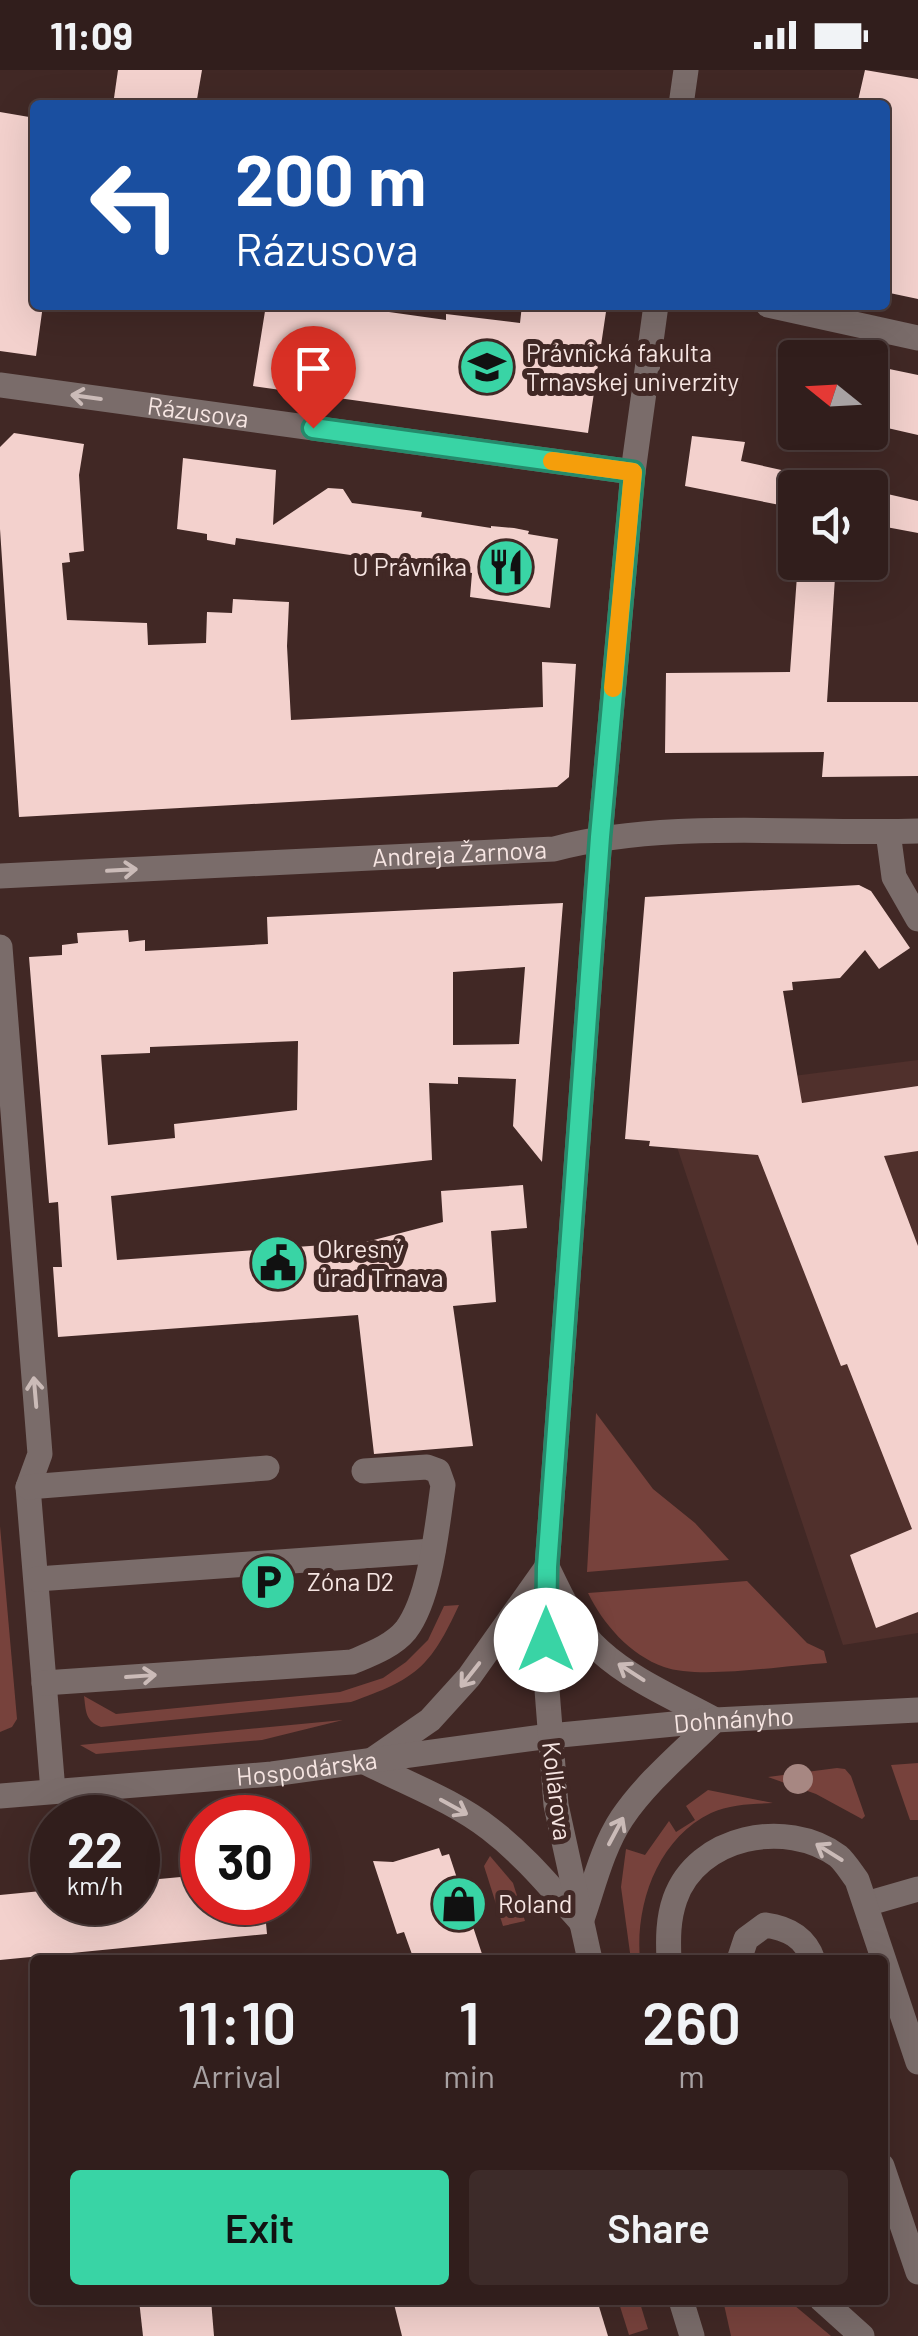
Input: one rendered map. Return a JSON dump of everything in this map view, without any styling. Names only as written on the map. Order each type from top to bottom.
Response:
[{"type":"street","points":[[682,100],[686,70]]},
{"type":"street","name":"Kollárova","points":[[589,1955],[560,1830],[546,1677],[547,1567],[600,837],[633,472],[655,310]]},
{"type":"street","points":[[791,310],[918,338]]},
{"type":"street","name":"Rázusova","points":[[0,385],[633,472]]},
{"type":"street","name":"Andreja Žarnova","points":[[0,876],[554,849],[600,837],[918,831]]},
{"type":"street","points":[[888,832],[894,877],[918,920]]},
{"type":"street","points":[[0,947],[40,1454],[28,1487],[53,1791]]},
{"type":"street","points":[[44,1683],[352,1662],[380,1651],[406,1629],[424,1587],[442,1486],[438,1471],[427,1466],[364,1471]]},
{"type":"street","points":[[28,1487],[267,1468]]},
{"type":"street","points":[[37,1579],[433,1551]]},
{"type":"street","points":[[547,1567],[566,1606],[597,1649],[631,1674],[716,1720],[640,1794],[620,1820],[581,1922],[523,1857],[489,1828],[460,1809],[367,1764],[430,1720],[470,1677],[547,1567]]},
{"type":"street","name":"Dohnányho","points":[[550,1736],[716,1720],[918,1710]]},
{"type":"street","name":"Hospodárska","points":[[0,1796],[367,1764],[550,1736]]},
{"type":"street","points":[[669,1955],[667,1933],[676,1896],[698,1864],[719,1848],[749,1838],[783,1836],[816,1844],[840,1857],[857,1880],[883,1955]]},
{"type":"street","points":[[866,1904],[918,1889]]},
{"type":"street","points":[[741,1955],[746,1939],[765,1925],[787,1928],[808,1946],[811,1955]]},
{"type":"street","points":[[888,1971],[918,2062]]},
{"type":"street","points":[[888,2184],[918,2272]]},
{"type":"street","points":[[683,2305],[692,2336]]},
{"type":"street","points":[[829,2305],[850,2320]]},
{"type":"shaded area","points":[[918,1060],[918,1633],[843,1645],[659,1093]]},
{"type":"shaded area","points":[[596,1413],[653,1489],[695,1523],[729,1560],[587,1572]]},
{"type":"shaded area","points":[[0,1526],[17,1719],[12,1727],[0,1732]]},
{"type":"shaded area","points":[[747,1581],[807,1643],[824,1651],[827,1663],[721,1672],[664,1667],[640,1655],[619,1637],[588,1593]]},
{"type":"shaded area","points":[[459,1605],[439,1644],[419,1669],[391,1686],[351,1702],[101,1727],[89,1719],[86,1711],[84,1696],[116,1714],[340,1692],[383,1678],[406,1662],[428,1640],[444,1606]]},
{"type":"shaded area","points":[[343,1720],[262,1740],[96,1754],[80,1745]]},
{"type":"shaded area","points":[[918,1763],[918,1820],[910,1820],[891,1765]]},
{"type":"shaded area","points":[[845,1769],[851,1776],[865,1816],[862,1819],[816,1794],[768,1777]]},
{"type":"shaded area","points":[[708,1790],[773,1803],[718,1810],[676,1839],[663,1856],[646,1896],[640,1955],[630,1955],[621,1887],[626,1849],[645,1855],[669,1821],[676,1832],[695,1820],[686,1806]]},
{"type":"shaded area","points":[[490,1856],[513,1883],[525,1921],[503,1926],[484,1866]]},
{"type":"shaded area","points":[[620,2305],[641,2305],[648,2329],[629,2335]]},
{"type":"shaded area","points":[[724,2305],[794,2305],[831,2336],[731,2336]]},
{"type":"building","points":[[118,70],[202,70],[197,100],[114,100]]},
{"type":"building","points":[[865,70],[918,79],[918,299],[890,293],[890,100],[858,100]]},
{"type":"building","points":[[0,112],[30,117],[30,310],[42,310],[36,356],[0,351]]},
{"type":"building","name":"Právnická fakulta Trnavskej univerzity","points":[[265,310],[375,310],[446,320],[446,314],[520,323],[521,310],[606,310],[588,433],[253,386]]},
{"type":"building","points":[[888,369],[918,375],[918,435],[888,428]]},
{"type":"building","points":[[14,433],[84,444],[79,475],[84,551],[69,553],[70,562],[62,563],[67,620],[147,623],[148,645],[206,643],[207,612],[232,613],[233,599],[289,602],[291,720],[543,707],[542,662],[576,664],[569,777],[557,787],[19,817],[0,529],[0,447]]},
{"type":"building","points":[[692,436],[745,442],[741,461],[782,470],[778,470],[778,505],[685,486]]},
{"type":"building","points":[[183,458],[276,470],[273,525],[328,488],[343,489],[352,503],[422,512],[421,517],[491,528],[514,528],[558,539],[550,608],[470,597],[472,573],[236,538],[235,545],[207,540],[207,534],[177,529]]},
{"type":"building","points":[[888,494],[918,501],[918,533],[888,527]]},
{"type":"building","points":[[797,580],[835,580],[827,702],[918,702],[918,776],[822,777],[824,752],[665,753],[666,673],[790,672]]},
{"type":"building","points":[[859,885],[871,891],[910,948],[879,969],[865,950],[840,978],[792,982],[793,990],[783,991],[802,1103],[918,1086],[918,1151],[884,1156],[918,1246],[918,1612],[876,1628],[850,1555],[912,1529],[847,1364],[841,1366],[758,1155],[649,1146],[650,1141],[625,1139],[645,897]]},
{"type":"building","points":[[563,903],[542,1162],[513,1126],[516,1079],[458,1077],[458,1084],[429,1083],[432,1160],[111,1196],[117,1260],[366,1242],[443,1222],[441,1191],[523,1185],[527,1228],[491,1231],[496,1302],[453,1306],[473,1446],[374,1454],[358,1315],[58,1337],[53,1267],[62,1267],[58,1202],[49,1203],[29,957],[62,955],[62,945],[78,943],[77,933],[128,930],[129,942],[145,940],[145,951],[268,944],[267,917]],"holes":[[[525,967],[519,1044],[453,1045],[453,972]],[[298,1041],[297,1110],[174,1124],[175,1138],[108,1145],[101,1055],[150,1053],[150,1047]]]},
{"type":"building","points":[[439,1848],[442,1856],[449,1854],[482,1955],[412,1955],[404,1932],[397,1934],[373,1861],[393,1862]]},
{"type":"building","points":[[180,1877],[180,1925],[266,1925],[267,1934],[0,1960],[0,1895],[30,1892],[30,1925],[160,1925],[160,1879]]},
{"type":"building","points":[[140,2305],[211,2305],[214,2336],[143,2336]]},
{"type":"building","points":[[394,2305],[599,2305],[608,2336],[402,2336]]},
{"type":"slow traffic","points":[[552,461],[633,472],[613,688]]},
{"type":"place","name":"Právnická fakulta Trnavskej univerzity","points":[[487,367]]},
{"type":"place","name":"U Právnika","points":[[506,567]]},
{"type":"place","name":"Okresný úrad Trnava","points":[[278,1263]]},
{"type":"place","name":"Zóna D2","points":[[268,1582]]},
{"type":"place","name":"Roland","points":[[459,1904]]},
{"type":"route","points":[[313,428],[633,472],[600,837],[547,1567],[546,1640]]}]
